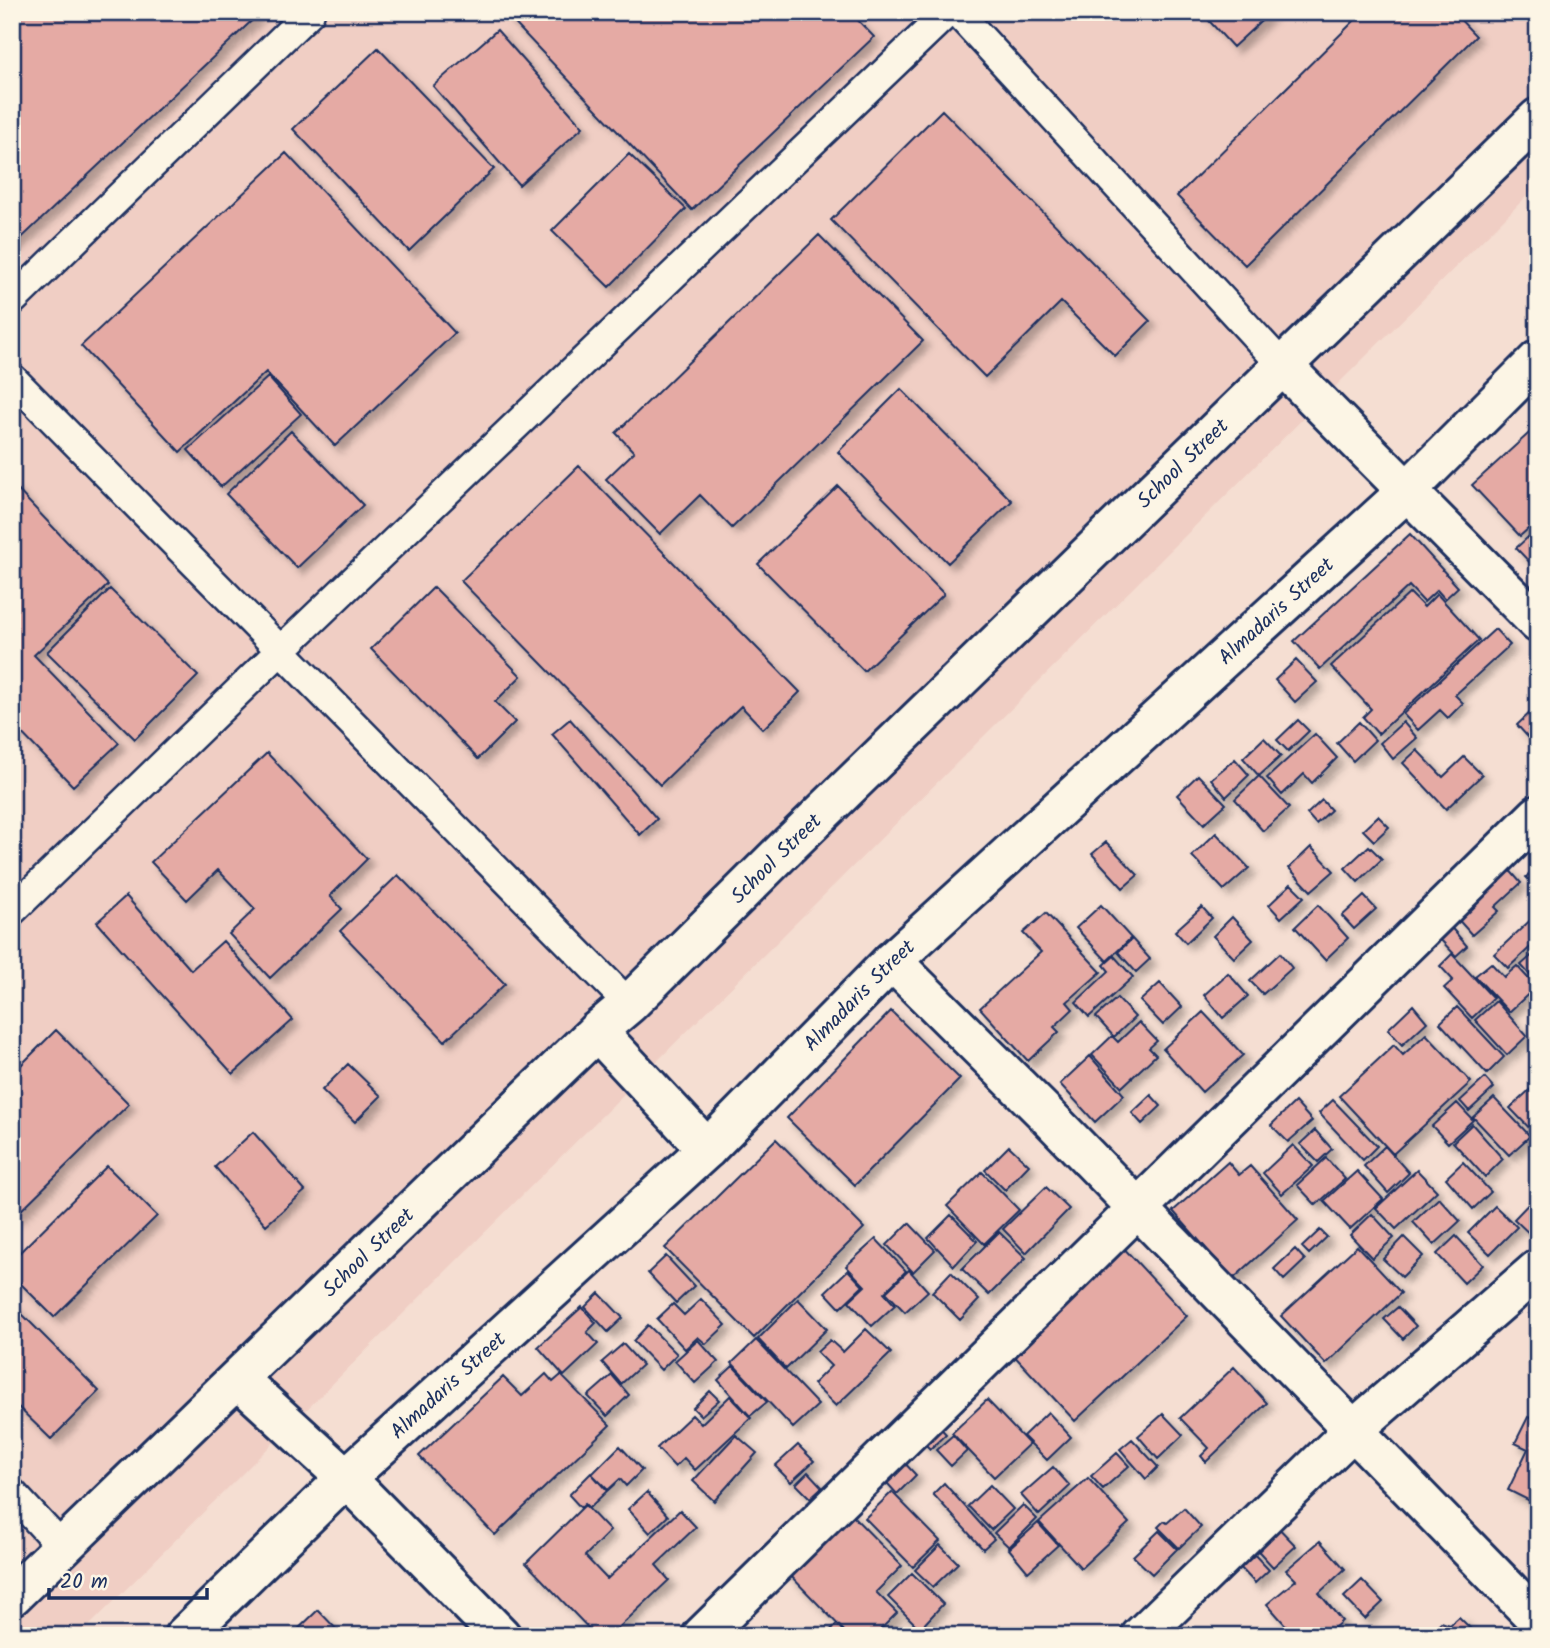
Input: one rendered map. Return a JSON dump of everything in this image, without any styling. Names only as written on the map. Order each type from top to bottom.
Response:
[{"type":"street","name":"School Street","points":[[12,1596],[597,1031],[629,1004],[801,833],[1538,118]]},
{"type":"street","name":"Almadaris Street","points":[[184,1636],[346,1478],[707,1149],[892,961],[1406,492],[1538,360]]},
{"type":"street","points":[[1283,366],[1538,622]]},
{"type":"street","points":[[702,1636],[1538,815]]},
{"type":"street","points":[[892,961],[1043,1111],[1538,1620]]},
{"type":"street","points":[[597,1031],[707,1149]]},
{"type":"street","points":[[1141,1636],[1352,1431],[1538,1269]]},
{"type":"street","points":[[239,1379],[346,1478],[501,1636]]},
{"type":"lane","points":[[12,300],[310,12]]},
{"type":"lane","points":[[12,911],[948,12]]},
{"type":"lane","points":[[957,12],[1283,366]]},
{"type":"lane","points":[[12,378],[629,1004]]},
{"type":"lane","points":[[12,1493],[63,1548]]},
{"type":"shaded area","points":[[12,12],[1538,12],[1538,185],[79,1636],[12,1636]]},
{"type":"building","points":[[12,12],[261,12],[12,247]]},
{"type":"building","points":[[504,12],[850,12],[874,37],[692,210]]},
{"type":"building","points":[[1201,12],[1271,12],[1233,47]]},
{"type":"building","points":[[1363,12],[1453,12],[1476,36],[1245,265],[1177,196]]},
{"type":"building","points":[[497,30],[583,127],[519,185],[433,86]]},
{"type":"building","points":[[378,48],[494,169],[409,251],[293,129]]},
{"type":"building","points":[[942,110],[1150,321],[1115,356],[1061,302],[985,377],[831,220]]},
{"type":"building","points":[[286,153],[455,333],[335,446],[266,372],[180,452],[81,346]]},
{"type":"building","points":[[629,154],[686,209],[609,287],[552,231]]},
{"type":"building","points":[[819,235],[923,341],[732,528],[700,495],[660,534],[606,479],[634,452],[616,433]]},
{"type":"building","points":[[268,377],[301,414],[221,487],[188,450]]},
{"type":"building","points":[[901,389],[1012,501],[948,563],[838,452]]},
{"type":"building","points":[[1538,425],[1538,520],[1520,536],[1472,485]]},
{"type":"building","points":[[291,431],[363,505],[297,568],[226,494]]},
{"type":"building","points":[[579,466],[800,692],[763,729],[741,706],[660,785],[461,581]]},
{"type":"building","points":[[12,484],[108,585],[34,655],[119,743],[73,786],[12,723]]},
{"type":"building","points":[[838,486],[944,594],[864,671],[758,564]]},
{"type":"building","points":[[1538,528],[1538,571],[1516,548]]},
{"type":"building","points":[[1410,534],[1458,587],[1445,599],[1437,590],[1424,602],[1409,586],[1320,669],[1294,641]]},
{"type":"building","points":[[434,587],[521,676],[495,702],[515,722],[478,759],[371,649]]},
{"type":"building","points":[[110,589],[198,676],[135,739],[47,652]]},
{"type":"building","points":[[1410,593],[1424,607],[1437,594],[1479,640],[1378,734],[1363,717],[1371,709],[1331,666]]},
{"type":"building","points":[[1495,629],[1510,645],[1455,695],[1463,703],[1448,718],[1440,710],[1418,730],[1403,714]]},
{"type":"building","points":[[1296,660],[1317,682],[1295,702],[1275,680]]},
{"type":"building","points":[[1538,705],[1538,747],[1537,747],[1517,725]]},
{"type":"building","points":[[570,719],[657,819],[640,835],[552,734]]},
{"type":"building","points":[[1298,720],[1309,731],[1288,751],[1277,740]]},
{"type":"building","points":[[1359,722],[1375,740],[1353,761],[1337,743]]},
{"type":"building","points":[[1403,722],[1417,738],[1393,759],[1380,743]]},
{"type":"building","points":[[1315,734],[1337,758],[1312,783],[1304,774],[1282,795],[1267,778]]},
{"type":"building","points":[[1264,738],[1281,756],[1259,776],[1243,758]]},
{"type":"building","points":[[1417,750],[1443,777],[1464,757],[1482,775],[1446,809],[1403,763]]},
{"type":"building","points":[[267,753],[367,859],[330,896],[342,909],[270,978],[229,934],[255,909],[218,870],[187,900],[151,862]]},
{"type":"building","points":[[1235,759],[1249,775],[1226,797],[1211,779]]},
{"type":"building","points":[[1198,775],[1226,804],[1204,824],[1177,795]]},
{"type":"building","points":[[1259,776],[1289,808],[1263,831],[1235,799]]},
{"type":"building","points":[[1322,800],[1331,810],[1316,824],[1307,814]]},
{"type":"building","points":[[1378,816],[1389,827],[1374,841],[1363,830]]},
{"type":"building","points":[[1216,833],[1249,868],[1224,890],[1192,856]]},
{"type":"building","points":[[1106,842],[1138,875],[1123,888],[1092,854]]},
{"type":"building","points":[[1369,846],[1382,859],[1358,882],[1345,868]]},
{"type":"building","points":[[1311,847],[1334,871],[1311,891],[1289,868]]},
{"type":"building","points":[[1507,867],[1521,883],[1495,907],[1499,911],[1472,935],[1455,916]]},
{"type":"building","points":[[1538,867],[1538,889],[1526,877]]},
{"type":"building","points":[[398,875],[505,984],[445,1041],[340,931]]},
{"type":"building","points":[[1291,884],[1304,897],[1281,918],[1269,905]]},
{"type":"building","points":[[126,896],[191,970],[223,941],[293,1020],[233,1074],[97,922]]},
{"type":"building","points":[[1364,896],[1376,909],[1354,929],[1342,916]]},
{"type":"building","points":[[1101,905],[1131,938],[1107,961],[1076,928]]},
{"type":"building","points":[[1318,905],[1348,938],[1325,960],[1295,927]]},
{"type":"building","points":[[1202,907],[1212,918],[1186,943],[1175,931]]},
{"type":"building","points":[[1046,913],[1101,972],[1067,1002],[1073,1009],[1054,1027],[1059,1032],[1028,1061],[980,1008],[1041,952],[1023,933]]},
{"type":"building","points":[[1538,913],[1538,940],[1508,968],[1494,954]]},
{"type":"building","points":[[1232,917],[1253,940],[1234,958],[1213,936]]},
{"type":"building","points":[[1449,925],[1467,946],[1456,956],[1437,936]]},
{"type":"building","points":[[1132,939],[1150,959],[1136,972],[1118,952]]},
{"type":"building","points":[[1538,950],[1538,984],[1521,965]]},
{"type":"building","points":[[1280,953],[1292,968],[1263,994],[1250,981]]},
{"type":"building","points":[[1452,954],[1493,998],[1472,1018],[1444,988],[1453,980],[1440,966]]},
{"type":"building","points":[[1114,956],[1133,977],[1089,1017],[1076,1002],[1109,971],[1104,965]]},
{"type":"building","points":[[1491,963],[1504,977],[1517,966],[1536,987],[1509,1012],[1475,976]]},
{"type":"building","points":[[1228,973],[1248,996],[1223,1018],[1204,995]]},
{"type":"building","points":[[1160,983],[1182,1007],[1163,1025],[1140,1001]]},
{"type":"building","points":[[1117,998],[1135,1017],[1114,1037],[1096,1017]]},
{"type":"building","points":[[1496,1001],[1527,1036],[1507,1055],[1475,1020]]},
{"type":"building","points":[[1413,1005],[1427,1022],[1402,1045],[1388,1029]]},
{"type":"building","points":[[1457,1007],[1504,1057],[1487,1074],[1440,1023]]},
{"type":"building","points":[[891,1011],[960,1079],[855,1185],[787,1118]]},
{"type":"building","points":[[1203,1012],[1243,1055],[1202,1092],[1163,1049]]},
{"type":"building","points":[[1139,1022],[1157,1041],[1149,1048],[1156,1055],[1122,1087],[1092,1055],[1112,1036],[1118,1042]]},
{"type":"building","points":[[56,1030],[129,1104],[12,1219],[12,1074]]},
{"type":"building","points":[[1426,1034],[1471,1082],[1393,1154],[1339,1096],[1394,1045],[1403,1055]]},
{"type":"building","points":[[1090,1056],[1124,1095],[1095,1122],[1060,1084]]},
{"type":"building","points":[[348,1064],[381,1096],[355,1122],[322,1090]]},
{"type":"building","points":[[1485,1078],[1494,1088],[1469,1111],[1460,1101]]},
{"type":"building","points":[[1538,1082],[1538,1137],[1510,1108]]},
{"type":"building","points":[[1151,1095],[1161,1106],[1142,1124],[1132,1113]]},
{"type":"building","points":[[1494,1098],[1530,1136],[1509,1155],[1473,1117]]},
{"type":"building","points":[[1333,1100],[1377,1146],[1363,1160],[1319,1113]]},
{"type":"building","points":[[1295,1102],[1312,1121],[1288,1142],[1271,1125]]},
{"type":"building","points":[[1457,1103],[1473,1120],[1448,1143],[1432,1126]]},
{"type":"building","points":[[1472,1124],[1503,1159],[1485,1177],[1453,1142]]},
{"type":"building","points":[[1315,1130],[1332,1149],[1318,1162],[1300,1144]]},
{"type":"building","points":[[253,1132],[305,1191],[266,1225],[215,1167]]},
{"type":"building","points":[[776,1139],[864,1228],[754,1338],[665,1248]]},
{"type":"building","points":[[1293,1145],[1313,1166],[1282,1194],[1263,1173]]},
{"type":"building","points":[[1009,1146],[1029,1165],[1005,1190],[985,1170]]},
{"type":"building","points":[[1385,1146],[1409,1173],[1388,1193],[1364,1166]]},
{"type":"building","points":[[1326,1158],[1345,1179],[1316,1205],[1297,1185]]},
{"type":"building","points":[[1228,1162],[1239,1175],[1250,1166],[1298,1220],[1233,1279],[1173,1211]]},
{"type":"building","points":[[1463,1162],[1491,1192],[1473,1209],[1446,1178]]},
{"type":"building","points":[[107,1166],[157,1216],[54,1317],[12,1275],[12,1260]]},
{"type":"building","points":[[1417,1170],[1437,1191],[1396,1229],[1376,1208]]},
{"type":"building","points":[[1357,1171],[1383,1199],[1350,1229],[1324,1201]]},
{"type":"building","points":[[982,1172],[1019,1210],[984,1244],[947,1206]]},
{"type":"building","points":[[1046,1187],[1069,1209],[1026,1253],[1003,1229]]},
{"type":"building","points":[[1538,1194],[1538,1237],[1535,1239],[1514,1219]]},
{"type":"building","points":[[1439,1198],[1460,1221],[1434,1245],[1413,1222]]},
{"type":"building","points":[[1495,1206],[1517,1227],[1490,1254],[1468,1233]]},
{"type":"building","points":[[1372,1214],[1394,1238],[1372,1258],[1350,1235]]},
{"type":"building","points":[[951,1215],[977,1241],[954,1266],[928,1238]]},
{"type":"building","points":[[909,1223],[935,1250],[913,1272],[887,1245]]},
{"type":"building","points":[[1320,1230],[1327,1237],[1309,1254],[1302,1247]]},
{"type":"building","points":[[999,1232],[1026,1258],[989,1295],[962,1269]]},
{"type":"building","points":[[1456,1236],[1483,1265],[1464,1283],[1437,1254]]},
{"type":"building","points":[[1404,1237],[1423,1256],[1402,1277],[1383,1259]]},
{"type":"building","points":[[876,1239],[906,1271],[884,1293],[895,1305],[872,1326],[849,1301],[865,1286],[846,1266]]},
{"type":"building","points":[[1119,1243],[1187,1316],[1075,1421],[1008,1349]]},
{"type":"building","points":[[1357,1246],[1401,1293],[1326,1364],[1281,1316]]},
{"type":"building","points":[[1295,1249],[1305,1260],[1284,1280],[1274,1269]]},
{"type":"building","points":[[666,1256],[694,1286],[676,1303],[648,1273]]},
{"type":"building","points":[[848,1270],[863,1286],[840,1308],[825,1292]]},
{"type":"building","points":[[909,1270],[928,1291],[905,1312],[886,1292]]},
{"type":"building","points":[[951,1272],[979,1300],[960,1320],[932,1292]]},
{"type":"building","points":[[599,1293],[623,1318],[608,1332],[585,1307]]},
{"type":"building","points":[[701,1299],[726,1325],[706,1344],[698,1337],[685,1349],[657,1319],[673,1304],[684,1315]]},
{"type":"building","points":[[798,1299],[827,1329],[786,1369],[758,1339]]},
{"type":"building","points":[[12,1304],[99,1391],[51,1439],[12,1401]]},
{"type":"building","points":[[582,1307],[596,1323],[587,1332],[598,1344],[564,1376],[538,1347]]},
{"type":"building","points":[[1398,1307],[1416,1326],[1403,1339],[1384,1319]]},
{"type":"building","points":[[648,1325],[677,1354],[661,1370],[633,1341]]},
{"type":"building","points":[[866,1329],[891,1353],[836,1406],[813,1384],[831,1366],[817,1352],[830,1340],[843,1352]]},
{"type":"building","points":[[698,1340],[718,1362],[695,1383],[675,1361]]},
{"type":"building","points":[[756,1340],[818,1405],[793,1428],[732,1363]]},
{"type":"building","points":[[623,1344],[642,1365],[621,1384],[602,1362]]},
{"type":"building","points":[[733,1366],[767,1402],[750,1416],[718,1380]]},
{"type":"building","points":[[1234,1367],[1267,1403],[1206,1462],[1201,1456],[1209,1448],[1180,1418]]},
{"type":"building","points":[[546,1374],[553,1382],[561,1375],[610,1425],[495,1535],[419,1456],[503,1377],[522,1396]]},
{"type":"building","points":[[612,1375],[629,1395],[607,1416],[588,1396]]},
{"type":"building","points":[[710,1391],[719,1400],[701,1416],[693,1408]]},
{"type":"building","points":[[730,1396],[751,1418],[695,1470],[684,1458],[675,1467],[657,1448],[692,1415],[701,1424]]},
{"type":"building","points":[[987,1400],[1029,1444],[994,1477],[952,1433]]},
{"type":"building","points":[[1048,1412],[1071,1437],[1047,1460],[1023,1436]]},
{"type":"building","points":[[1163,1414],[1183,1435],[1158,1459],[1138,1436]]},
{"type":"building","points":[[1528,1417],[1538,1421],[1538,1505],[1508,1490],[1528,1449],[1515,1443]]},
{"type":"building","points":[[935,1422],[946,1434],[930,1449],[918,1437]]},
{"type":"building","points":[[736,1435],[757,1453],[714,1501],[693,1481]]},
{"type":"building","points":[[953,1435],[967,1451],[951,1466],[936,1450]]},
{"type":"building","points":[[1132,1439],[1158,1467],[1146,1479],[1120,1449]]},
{"type":"building","points":[[798,1445],[814,1461],[791,1482],[775,1466]]},
{"type":"building","points":[[620,1446],[642,1470],[626,1486],[620,1479],[608,1490],[592,1474]]},
{"type":"building","points":[[1117,1453],[1129,1466],[1103,1489],[1091,1476]]},
{"type":"building","points":[[899,1457],[916,1475],[897,1494],[879,1474]]},
{"type":"building","points":[[1053,1467],[1070,1486],[1039,1515],[1021,1495]]},
{"type":"building","points":[[808,1472],[822,1487],[810,1498],[796,1484]]},
{"type":"building","points":[[591,1473],[607,1491],[589,1508],[585,1504],[581,1508],[569,1495]]},
{"type":"building","points":[[1088,1478],[1129,1523],[1081,1568],[1039,1522]]},
{"type":"building","points":[[944,1483],[994,1539],[983,1549],[933,1494]]},
{"type":"building","points":[[990,1485],[1013,1509],[991,1530],[968,1506]]},
{"type":"building","points":[[647,1492],[668,1516],[650,1533],[628,1509]]},
{"type":"building","points":[[892,1492],[940,1541],[913,1567],[865,1518]]},
{"type":"building","points":[[585,1505],[610,1531],[585,1556],[607,1579],[680,1510],[696,1527],[656,1565],[669,1580],[610,1636],[596,1636],[526,1563]]},
{"type":"building","points":[[1023,1505],[1037,1519],[1009,1547],[994,1533]]},
{"type":"building","points":[[845,1508],[902,1566],[876,1592],[897,1613],[874,1636],[849,1636],[784,1569]]},
{"type":"building","points":[[1184,1508],[1201,1527],[1179,1548],[1158,1527]]},
{"type":"building","points":[[1273,1522],[1296,1546],[1273,1567],[1251,1543]]},
{"type":"building","points":[[1038,1523],[1058,1545],[1028,1572],[1009,1549]]},
{"type":"building","points":[[1159,1531],[1177,1549],[1152,1574],[1133,1556]]},
{"type":"building","points":[[1320,1541],[1345,1569],[1319,1593],[1342,1621],[1325,1636],[1295,1636],[1267,1604],[1296,1580],[1286,1570]]},
{"type":"building","points":[[940,1545],[958,1563],[933,1587],[915,1570]]},
{"type":"building","points":[[1251,1551],[1269,1570],[1255,1583],[1237,1564]]},
{"type":"building","points":[[912,1573],[943,1604],[920,1629],[888,1597]]},
{"type":"building","points":[[1362,1580],[1383,1602],[1365,1619],[1344,1597]]},
{"type":"building","points":[[318,1610],[341,1634],[291,1636]]},
{"type":"building","points":[[1459,1617],[1476,1634],[1474,1636],[1448,1636],[1439,1624],[1441,1622],[1450,1625]]},
{"type":"building","points":[[837,1624],[847,1636],[824,1636]]}]
